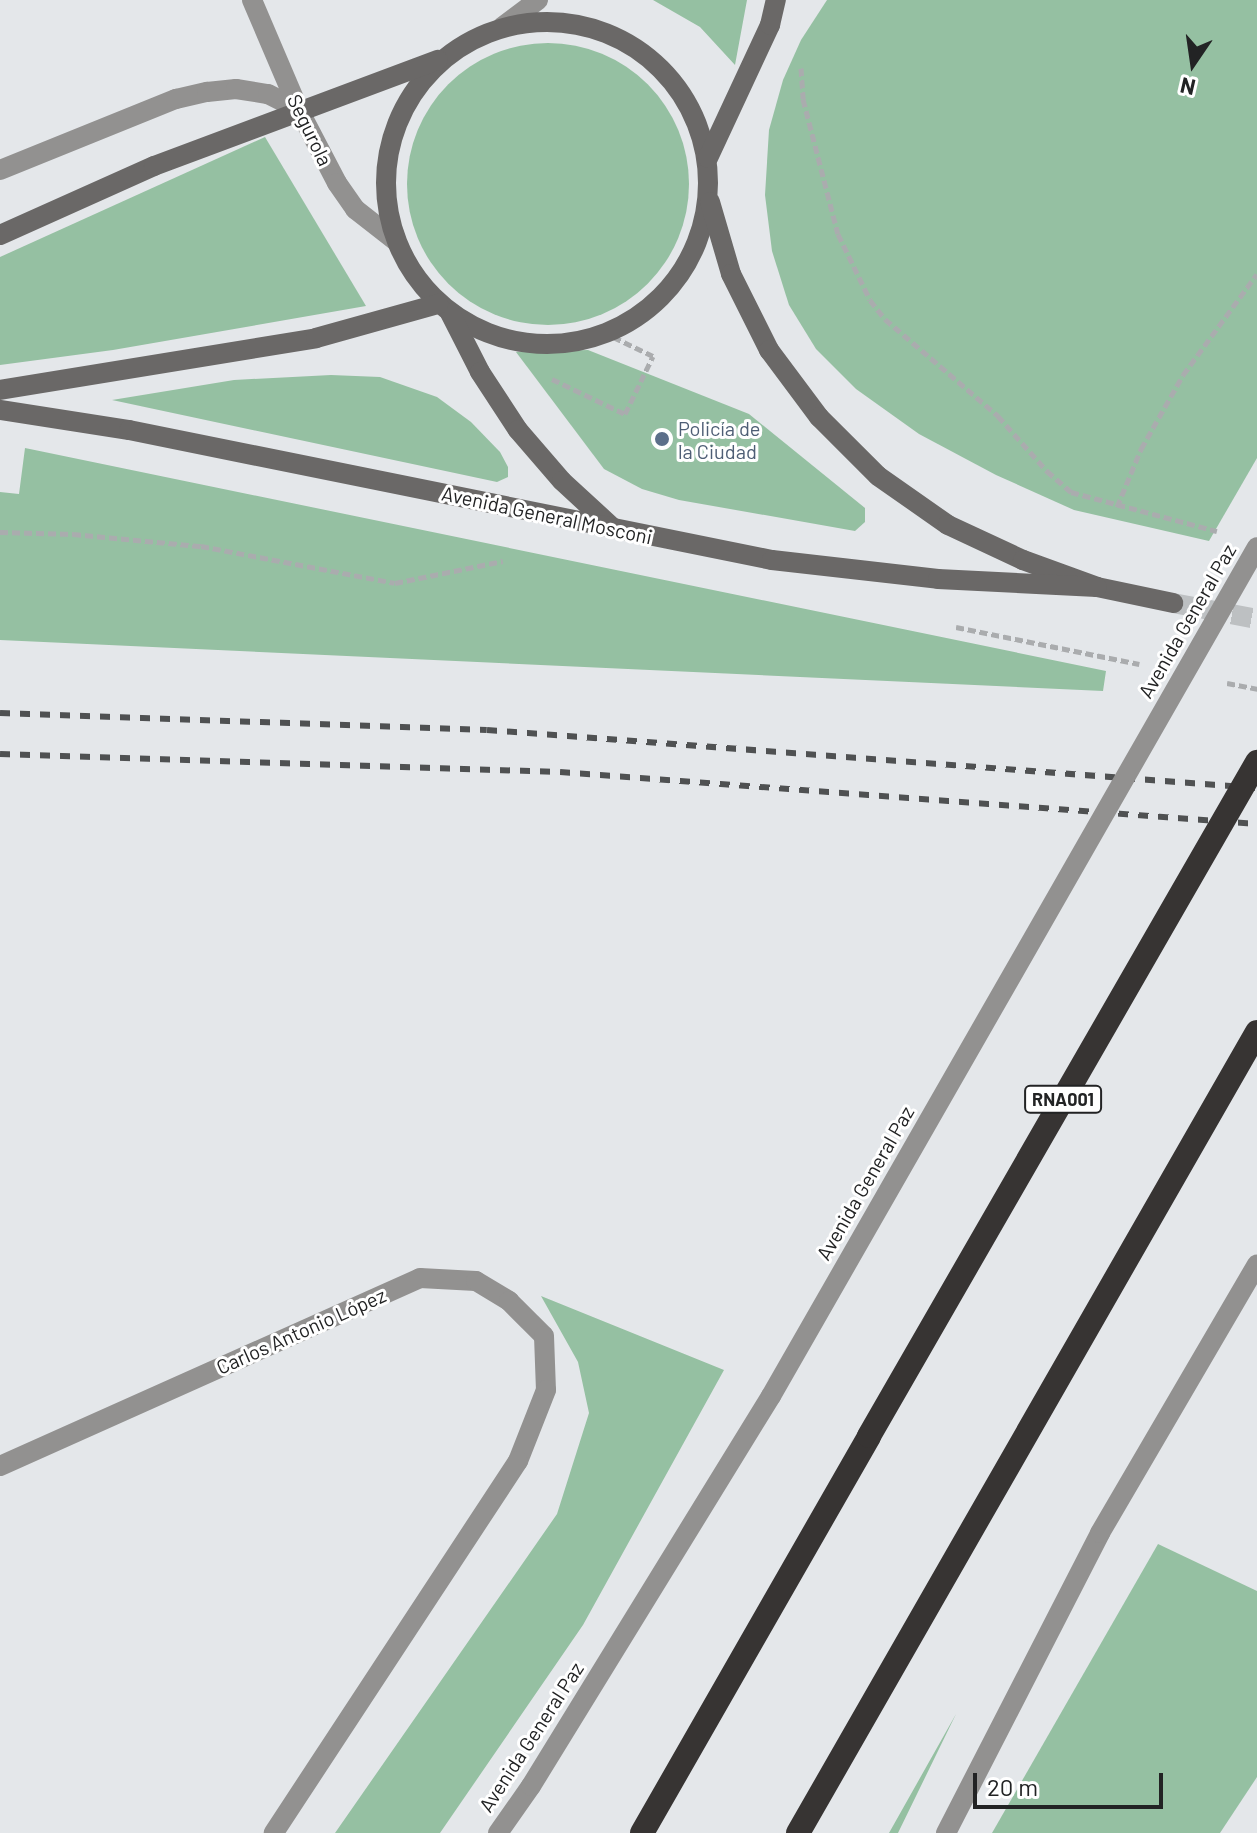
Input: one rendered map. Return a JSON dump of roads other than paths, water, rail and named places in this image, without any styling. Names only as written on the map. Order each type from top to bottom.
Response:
[{"type":"highway","name":"RNA001","points":[[642,1833],[1257,762]]},
{"type":"highway","points":[[798,1833],[1257,1032]]},
{"type":"main road","points":[[708,158],[770,25],[776,0]]},
{"type":"main road","points":[[770,25],[790,0]]},
{"type":"main road","points":[[0,235],[154,166],[445,58],[502,27],[566,22],[616,37],[639,50],[660,66],[691,109],[708,158],[708,195],[703,230],[689,263],[667,292],[640,317],[607,334],[572,343],[529,344],[487,333],[444,308],[316,338],[0,390]]},
{"type":"main road","points":[[445,58],[417,87],[396,122],[386,161],[386,189],[396,241],[409,269],[444,308],[480,372],[518,430],[562,481],[612,527]]},
{"type":"main road","name":"Avenida General Mosconi","points":[[708,195],[731,274],[769,350],[819,417],[878,476],[948,525],[1023,560],[1097,587],[1173,603]]},
{"type":"main road","name":"Avenida General Mosconi","points":[[0,410],[129,430],[772,560],[938,579],[1097,587]]},
{"type":"street","name":"Segurola","points":[[252,0],[299,110],[337,183],[355,209],[396,241]]},
{"type":"street","points":[[502,27],[538,0]]},
{"type":"street","points":[[0,170],[176,99],[207,92],[236,89],[268,94],[299,110]]},
{"type":"street","name":"Avenida General Paz","points":[[498,1833],[531,1786],[771,1396],[1257,547]]},
{"type":"street","points":[[946,1833],[1100,1533],[1257,1264]]},
{"type":"street","name":"Carlos Antonio López","points":[[0,1466],[420,1278],[476,1281],[509,1301],[544,1336],[546,1390],[518,1461],[274,1833]]},
{"type":"tunnel","points":[[1173,603],[1257,619]]},
{"type":"railway","points":[[0,713],[487,730],[1257,788]]},
{"type":"railway","points":[[0,754],[560,772],[1257,824]]},
{"type":"place","name":"Policía de la Ciudad","points":[[662,439]]}]
